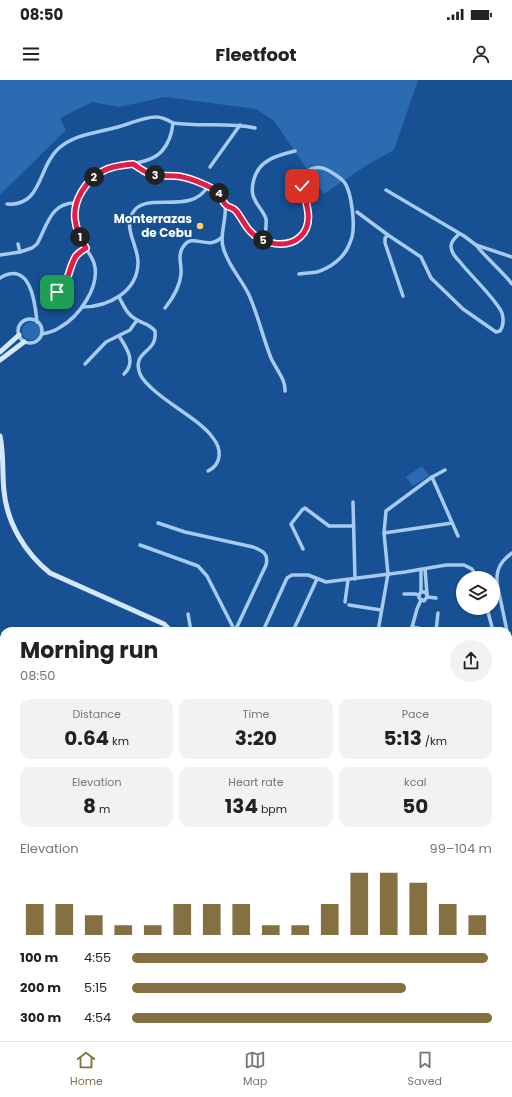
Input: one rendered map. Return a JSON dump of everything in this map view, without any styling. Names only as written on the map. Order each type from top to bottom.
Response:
[{"type":"street","points":[[8,204],[16,204],[31,196],[38,186],[43,172],[52,156],[66,142],[83,135],[118,127],[145,118],[157,117],[164,118],[173,123],[198,126],[240,125],[255,128]]},
{"type":"street","points":[[0,360],[24,342],[35,342],[42,334],[57,330],[74,317],[82,307],[92,290],[95,264],[86,248],[75,220],[77,203],[87,184],[104,170],[116,166],[149,160],[163,150],[171,135],[173,123]]},
{"type":"street","points":[[210,167],[240,125]]},
{"type":"street","points":[[264,241],[267,227],[266,217],[255,201],[252,193],[252,184],[255,174],[259,167],[267,160],[278,155],[295,151]]},
{"type":"street","points":[[133,164],[148,173],[157,176],[184,177],[208,186],[218,193],[225,205],[222,246],[228,262],[250,297],[272,360],[285,386],[285,392]]},
{"type":"street","points":[[225,205],[236,210],[246,227],[264,241],[276,244],[293,242],[299,238],[306,228],[308,220],[308,209],[302,186],[302,180],[305,174],[313,168],[319,167],[326,168],[336,175],[345,184],[348,192],[353,220],[352,237],[342,257],[336,262],[316,272],[299,274]]},
{"type":"street","points":[[82,307],[99,306],[113,301],[119,297],[132,282],[137,268],[137,256],[129,224],[132,212],[145,204],[161,202],[186,202],[197,198],[205,192],[208,186]]},
{"type":"street","points":[[386,190],[399,196],[476,245],[512,257]]},
{"type":"street","points":[[0,255],[20,252],[32,248],[37,244],[56,209],[62,204],[68,202],[77,203]]},
{"type":"street","points":[[358,212],[421,257],[431,278],[463,309],[496,332],[500,331],[504,325],[502,313],[453,254],[451,248],[452,242],[459,234]]},
{"type":"street","points":[[388,234],[385,238],[385,243],[403,296]]},
{"type":"street","points":[[165,308],[175,294],[180,280],[180,251],[183,246],[191,241],[210,244],[222,237]]},
{"type":"street","points":[[18,244],[20,252]]},
{"type":"street","points":[[476,245],[512,284]]},
{"type":"street","points":[[53,292],[61,289],[69,276],[75,258],[86,248]]},
{"type":"street","points":[[0,278],[12,273],[18,274],[27,280],[35,307],[37,322]]},
{"type":"street","points":[[119,297],[126,310],[137,320],[153,327],[156,331],[157,342],[144,353],[138,364],[144,380],[169,403],[206,429],[218,444],[219,458],[215,468],[208,471]]},
{"type":"street","points":[[24,342],[19,335],[19,327],[24,321],[29,319],[37,322],[42,327],[42,334]]},
{"type":"street","points":[[85,364],[106,342],[130,330],[137,320]]},
{"type":"street","points":[[0,352],[19,335]]},
{"type":"street","points":[[119,336],[129,354],[130,367],[124,374]]},
{"type":"street","points":[[0,436],[2,446],[2,490],[8,514],[31,556],[39,565],[50,573],[164,624],[167,627]]},
{"type":"street","points":[[379,627],[388,574],[384,533],[386,511],[432,477],[445,470]]},
{"type":"street","points":[[432,477],[458,536]]},
{"type":"street","points":[[353,502],[355,579]]},
{"type":"street","points":[[303,549],[291,524],[305,508],[329,526],[353,526]]},
{"type":"street","points":[[158,523],[185,532],[253,547],[266,554],[266,565],[237,627]]},
{"type":"street","points":[[384,533],[452,523]]},
{"type":"street","points":[[140,545],[198,566],[207,576],[233,627]]},
{"type":"street","points":[[506,627],[497,583],[497,575],[501,562],[512,553]]},
{"type":"street","points":[[265,627],[287,578],[292,575],[308,575],[326,582],[421,570],[446,565],[464,565],[473,571]]},
{"type":"street","points":[[421,600],[424,600],[427,596],[425,569]]},
{"type":"street","points":[[412,627],[421,600],[421,570]]},
{"type":"street","points":[[295,627],[317,578]]},
{"type":"street","points":[[348,580],[347,603],[381,610]]},
{"type":"street","points":[[404,594],[420,594],[424,592],[427,596],[436,598]]},
{"type":"street","points":[[436,627],[438,613]]},
{"type":"street","points":[[188,614],[190,627]]},
{"type":"street","points":[[489,615],[492,627]]},
{"type":"shaded area","points":[[0,80],[418,80],[394,150],[367,165],[324,194],[274,121],[256,109],[165,97],[119,107],[92,102],[60,118],[66,130],[0,195]]},
{"type":"shaded area","points":[[27,322],[35,322],[40,327],[38,338],[35,340],[27,340],[22,335],[22,327]]},
{"type":"shaded area","points":[[422,466],[429,476],[413,486],[406,477]]},
{"type":"place","name":"Monterrazas de Cebu","points":[[200,226]]},
{"type":"route","points":[[57,292],[66,283],[75,258],[86,248],[78,231],[75,220],[75,211],[81,192],[95,176],[104,170],[116,166],[133,164],[148,173],[157,176],[184,177],[208,186],[222,197],[225,205],[236,210],[246,227],[252,233],[264,241],[276,244],[293,242],[304,233],[308,220],[308,209],[302,186]]}]
